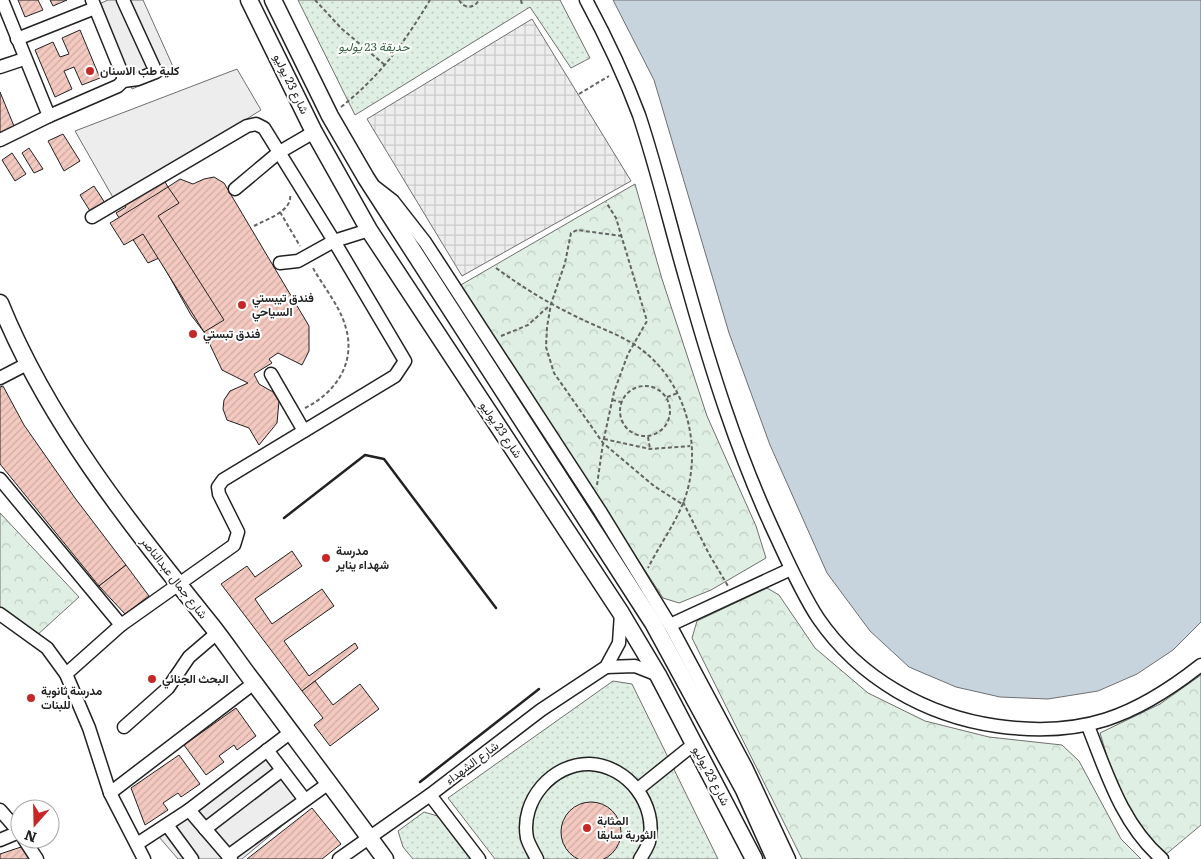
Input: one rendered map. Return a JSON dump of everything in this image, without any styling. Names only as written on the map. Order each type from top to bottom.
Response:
[{"type":"main road","name":"شارع 23 يوليو","points":[[249,0],[314,132],[369,230],[620,613],[658,675],[754,859]]},
{"type":"main road","name":"شارع 23 يوليو","points":[[273,0],[331,119],[366,178],[598,525],[683,676],[744,790],[775,859]]},
{"type":"main road","points":[[314,132],[331,119]]},
{"type":"main road","name":"شارع جمال عبدالناصر","points":[[0,303],[27,364],[74,444],[178,585],[218,633],[386,859]]},
{"type":"street","points":[[2,0],[24,59],[49,116]]},
{"type":"street","points":[[0,140],[118,86],[123,81],[138,79],[156,72],[123,0]]},
{"type":"street","points":[[586,0],[620,69],[652,157],[706,348],[740,450],[760,502],[818,618],[841,645],[864,667],[916,703],[948,716],[994,725],[1045,729],[1088,726],[1146,703],[1201,665]]},
{"type":"street","points":[[17,39],[94,4],[123,76],[123,81]]},
{"type":"street","points":[[0,67],[24,59]]},
{"type":"street","points":[[66,674],[121,625],[234,545],[238,539],[238,532],[219,494],[218,487],[223,480],[395,376],[405,361],[264,128],[256,124],[248,126],[92,217]]},
{"type":"street","points":[[235,189],[278,153],[314,132]]},
{"type":"street","points":[[366,178],[393,201],[426,242],[595,504],[598,525],[642,579],[670,625],[746,767],[789,859]]},
{"type":"street","points":[[280,263],[298,260],[334,241],[369,230]]},
{"type":"street","points":[[0,378],[27,364]]},
{"type":"street","points":[[271,374],[304,430]]},
{"type":"street","points":[[0,478],[121,625]]},
{"type":"street","points":[[670,625],[733,594],[792,569]]},
{"type":"street","name":"شارع الشهداء","points":[[340,859],[430,795],[542,710],[606,667],[619,643],[620,613]]},
{"type":"street","points":[[0,614],[47,648],[66,674],[89,728],[110,792],[144,859]]},
{"type":"street","points":[[124,727],[168,688],[189,657],[218,633]]},
{"type":"street","points":[[606,667],[635,666],[658,675]]},
{"type":"street","points":[[110,792],[254,683]]},
{"type":"street","points":[[1088,726],[1115,796],[1133,826],[1162,859]]},
{"type":"street","points":[[137,844],[189,810],[291,732]]},
{"type":"street","points":[[638,789],[694,744]]},
{"type":"street","points":[[267,750],[305,800]]},
{"type":"street","points":[[537,859],[527,838],[528,810],[541,786],[563,770],[590,764],[617,771],[638,789],[650,814],[649,842],[640,859]]},
{"type":"street","points":[[205,829],[282,770]]},
{"type":"street","points":[[189,810],[230,857],[329,783]]},
{"type":"street","points":[[430,795],[479,859]]},
{"type":"street","points":[[0,810],[10,822]]},
{"type":"street","points":[[167,825],[192,859]]},
{"type":"path","points":[[315,0],[342,29],[386,66]]},
{"type":"path","points":[[331,119],[386,66],[407,38],[430,0]]},
{"type":"path","points":[[459,0],[462,4],[469,7],[476,5],[480,0]]},
{"type":"path","points":[[521,0],[522,5]]},
{"type":"path","points":[[579,94],[620,69]]},
{"type":"path","points":[[254,226],[286,208],[291,199],[287,187]]},
{"type":"path","points":[[595,504],[603,443],[612,400],[633,344],[645,328],[647,319],[622,236],[614,214],[606,202]]},
{"type":"path","points":[[280,212],[345,325],[349,346],[345,368],[334,389],[315,403],[294,413]]},
{"type":"path","points":[[622,236],[577,230],[573,232],[551,304],[546,338],[550,363],[559,382],[603,443],[654,486],[683,503],[709,554],[733,594]]},
{"type":"path","points":[[496,268],[551,304],[633,344],[663,372],[678,392],[688,416],[689,475],[683,503],[642,579]]},
{"type":"path","points":[[487,339],[528,325],[551,304]]},
{"type":"path","points":[[645,385],[658,388],[667,397],[671,409],[668,422],[660,431],[648,436],[636,434],[625,427],[620,415],[621,402],[633,388],[645,385]]},
{"type":"path","points":[[667,397],[678,392]]},
{"type":"path","points":[[612,400],[621,402]]},
{"type":"path","points":[[648,436],[650,449]]},
{"type":"path","points":[[604,439],[650,449],[690,446]]},
{"type":"green space","name":"حديقة 23 يوليو","points":[[298,0],[560,0],[590,58],[571,68],[530,7],[355,115]]},
{"type":"green space","points":[[635,184],[662,279],[707,416],[756,526],[766,558],[711,590],[679,603],[663,598],[459,286]]},
{"type":"green space","points":[[0,513],[79,597],[35,637],[0,608]]},
{"type":"green space","points":[[767,588],[779,595],[815,648],[868,693],[925,721],[989,737],[1062,745],[1079,761],[1121,839],[1141,859],[802,859],[692,638],[697,621]]},
{"type":"green space","points":[[1201,675],[1201,825],[1164,856],[1119,796],[1100,733],[1160,704]]},
{"type":"green space","points":[[613,681],[632,684],[718,859],[495,859],[448,798]]},
{"type":"green space","points":[[424,812],[441,817],[473,859],[413,859],[403,847],[398,831]]},
{"type":"shaded area","points":[[108,0],[143,0],[175,71],[132,89],[99,4]]},
{"type":"shaded area","points":[[613,0],[1201,0],[1201,622],[1173,650],[1137,674],[1098,691],[1048,699],[1000,697],[956,687],[909,667],[870,631],[827,573],[770,445],[729,333],[654,80]]},
{"type":"shaded area","points":[[532,19],[631,181],[462,276],[367,119]]},
{"type":"shaded area","points":[[237,69],[261,110],[115,201],[75,131]]},
{"type":"shaded area","points":[[261,752],[307,805],[242,859],[178,859],[159,837]]},
{"type":"building","points":[[18,0],[38,0],[43,10],[25,17]]},
{"type":"building","points":[[50,0],[67,0],[53,6]]},
{"type":"building","points":[[80,30],[100,78],[82,85],[74,67],[64,71],[72,89],[55,97],[35,50],[53,42],[60,57],[69,54],[62,38]]},
{"type":"building","points":[[0,92],[16,131],[0,138]]},
{"type":"building","points":[[63,134],[80,161],[64,171],[48,141]]},
{"type":"building","points":[[29,148],[43,169],[34,173],[22,153]]},
{"type":"building","points":[[12,153],[26,174],[15,181],[2,160]]},
{"type":"building","name":"فندق تيبستي السياحي","points":[[214,177],[224,183],[309,326],[309,351],[302,365],[278,353],[269,359],[272,363],[254,374],[259,384],[273,392],[279,401],[277,423],[259,445],[249,428],[227,420],[223,409],[224,400],[230,391],[248,383],[222,370],[204,332],[191,315],[159,258],[148,263],[116,213],[126,207],[124,203],[164,180],[168,187],[180,179],[193,184]]},
{"type":"building","points":[[94,186],[105,203],[90,211],[80,195]]},
{"type":"building","points":[[168,187],[179,203],[158,216],[224,320],[204,332],[143,234],[124,245],[110,223]]},
{"type":"building","points":[[3,386],[24,425],[75,498],[126,565],[99,586],[0,464],[0,387]]},
{"type":"building","points":[[292,551],[302,566],[255,599],[272,624],[322,589],[334,606],[284,641],[309,676],[355,643],[358,648],[302,691],[221,584],[247,566],[255,577]]},
{"type":"building","points":[[126,565],[149,596],[125,614],[99,586]]},
{"type":"building","points":[[315,681],[333,705],[360,684],[379,709],[330,746],[314,725],[323,718],[302,691]]},
{"type":"building","points":[[236,708],[256,736],[237,750],[234,745],[219,756],[224,762],[206,775],[184,745]]},
{"type":"building","points":[[179,755],[200,784],[181,797],[178,793],[163,803],[168,810],[145,825],[131,788]]},
{"type":"building","points":[[591,802],[608,807],[616,815],[621,832],[616,849],[608,857],[591,862],[574,857],[566,849],[561,832],[566,815],[574,807]]},
{"type":"building","points":[[312,808],[341,844],[322,859],[247,859]]},
{"type":"building","points":[[15,849],[26,849],[32,859],[0,859],[0,854]]},
{"type":"wall","points":[[284,518],[365,455],[384,459],[496,608]]},
{"type":"wall","points":[[420,782],[539,689]]},
{"type":"place","name":"كلية طب الاسنان","points":[[90,71]]},
{"type":"place","name":"فندق تيبستي السياحي","points":[[242,305]]},
{"type":"place","name":"فندق تبستي","points":[[193,334]]},
{"type":"place","name":"مدرسة شهداء يناير","points":[[326,558]]},
{"type":"place","name":"البحث الجنائي","points":[[152,679]]},
{"type":"place","name":"مدرسة ثانوية للبنات","points":[[31,698]]},
{"type":"place","name":"المثابة الثورية سابقا","points":[[587,828]]}]
